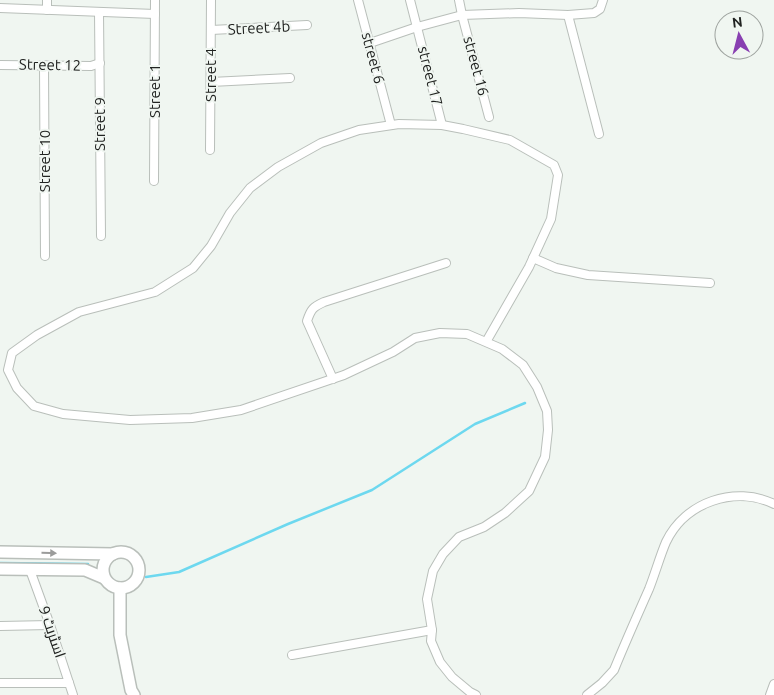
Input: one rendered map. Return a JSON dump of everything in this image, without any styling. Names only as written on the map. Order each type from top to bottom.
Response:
[{"type":"street","points":[[47,10],[48,0]]},
{"type":"street","name":"Street 1","points":[[154,182],[155,0]]},
{"type":"street","name":"Street 4","points":[[210,150],[212,0]]},
{"type":"street","name":"street 6","points":[[358,0],[391,126]]},
{"type":"street","name":"street 17","points":[[410,0],[442,125]]},
{"type":"street","name":"street 16","points":[[459,0],[490,117]]},
{"type":"street","points":[[370,43],[417,27],[462,15],[519,13],[568,15],[594,13],[600,9],[603,0]]},
{"type":"street","points":[[0,8],[155,14]]},
{"type":"street","name":"Street 9","points":[[99,12],[101,236]]},
{"type":"street","points":[[568,15],[599,134]]},
{"type":"street","name":"Street 4b","points":[[211,30],[307,25]]},
{"type":"street","name":"Street 12","points":[[0,65],[91,66],[100,63]]},
{"type":"street","name":"Street 10","points":[[44,65],[45,256]]},
{"type":"street","points":[[211,82],[290,78]]},
{"type":"street","points":[[476,695],[452,677],[440,662],[431,641],[432,630],[427,599],[433,572],[444,554],[459,537],[484,527],[505,513],[529,491],[545,457],[548,430],[546,411],[537,387],[523,365],[502,349],[466,334],[440,333],[415,338],[393,352],[333,379],[240,410],[192,418],[130,420],[63,414],[34,406],[17,388],[8,370],[12,353],[37,335],[80,312],[155,292],[193,268],[211,246],[230,213],[250,188],[278,167],[321,143],[359,130],[399,124],[442,125],[510,140],[554,165],[558,175],[551,219],[533,258],[486,342]]},
{"type":"street","points":[[533,258],[556,268],[588,275],[710,283]]},
{"type":"street","points":[[333,379],[307,321],[314,307],[324,302],[446,263]]},
{"type":"street","points":[[587,695],[614,670],[656,571],[666,542],[676,527],[690,512],[720,498],[738,496],[762,498],[774,504]]},
{"type":"street","points":[[0,552],[113,554]]},
{"type":"street","points":[[0,570],[85,570],[104,578],[108,583],[120,588],[134,582],[139,572],[136,561],[129,554],[118,552],[113,554],[108,557],[103,566],[104,578]]},
{"type":"street","name":"اسٹریٹ 9","points":[[30,570],[73,695]]},
{"type":"street","points":[[120,588],[120,635],[131,690],[134,695]]},
{"type":"street","points":[[0,626],[50,625]]},
{"type":"street","points":[[292,655],[432,630]]},
{"type":"street","points":[[0,683],[69,683]]},
{"type":"street","points":[[770,695],[774,684]]},
{"type":"waterway","points":[[146,577],[179,572],[288,524],[372,490],[475,424],[525,403]]},
{"type":"waterway","points":[[0,563],[88,564]]}]
